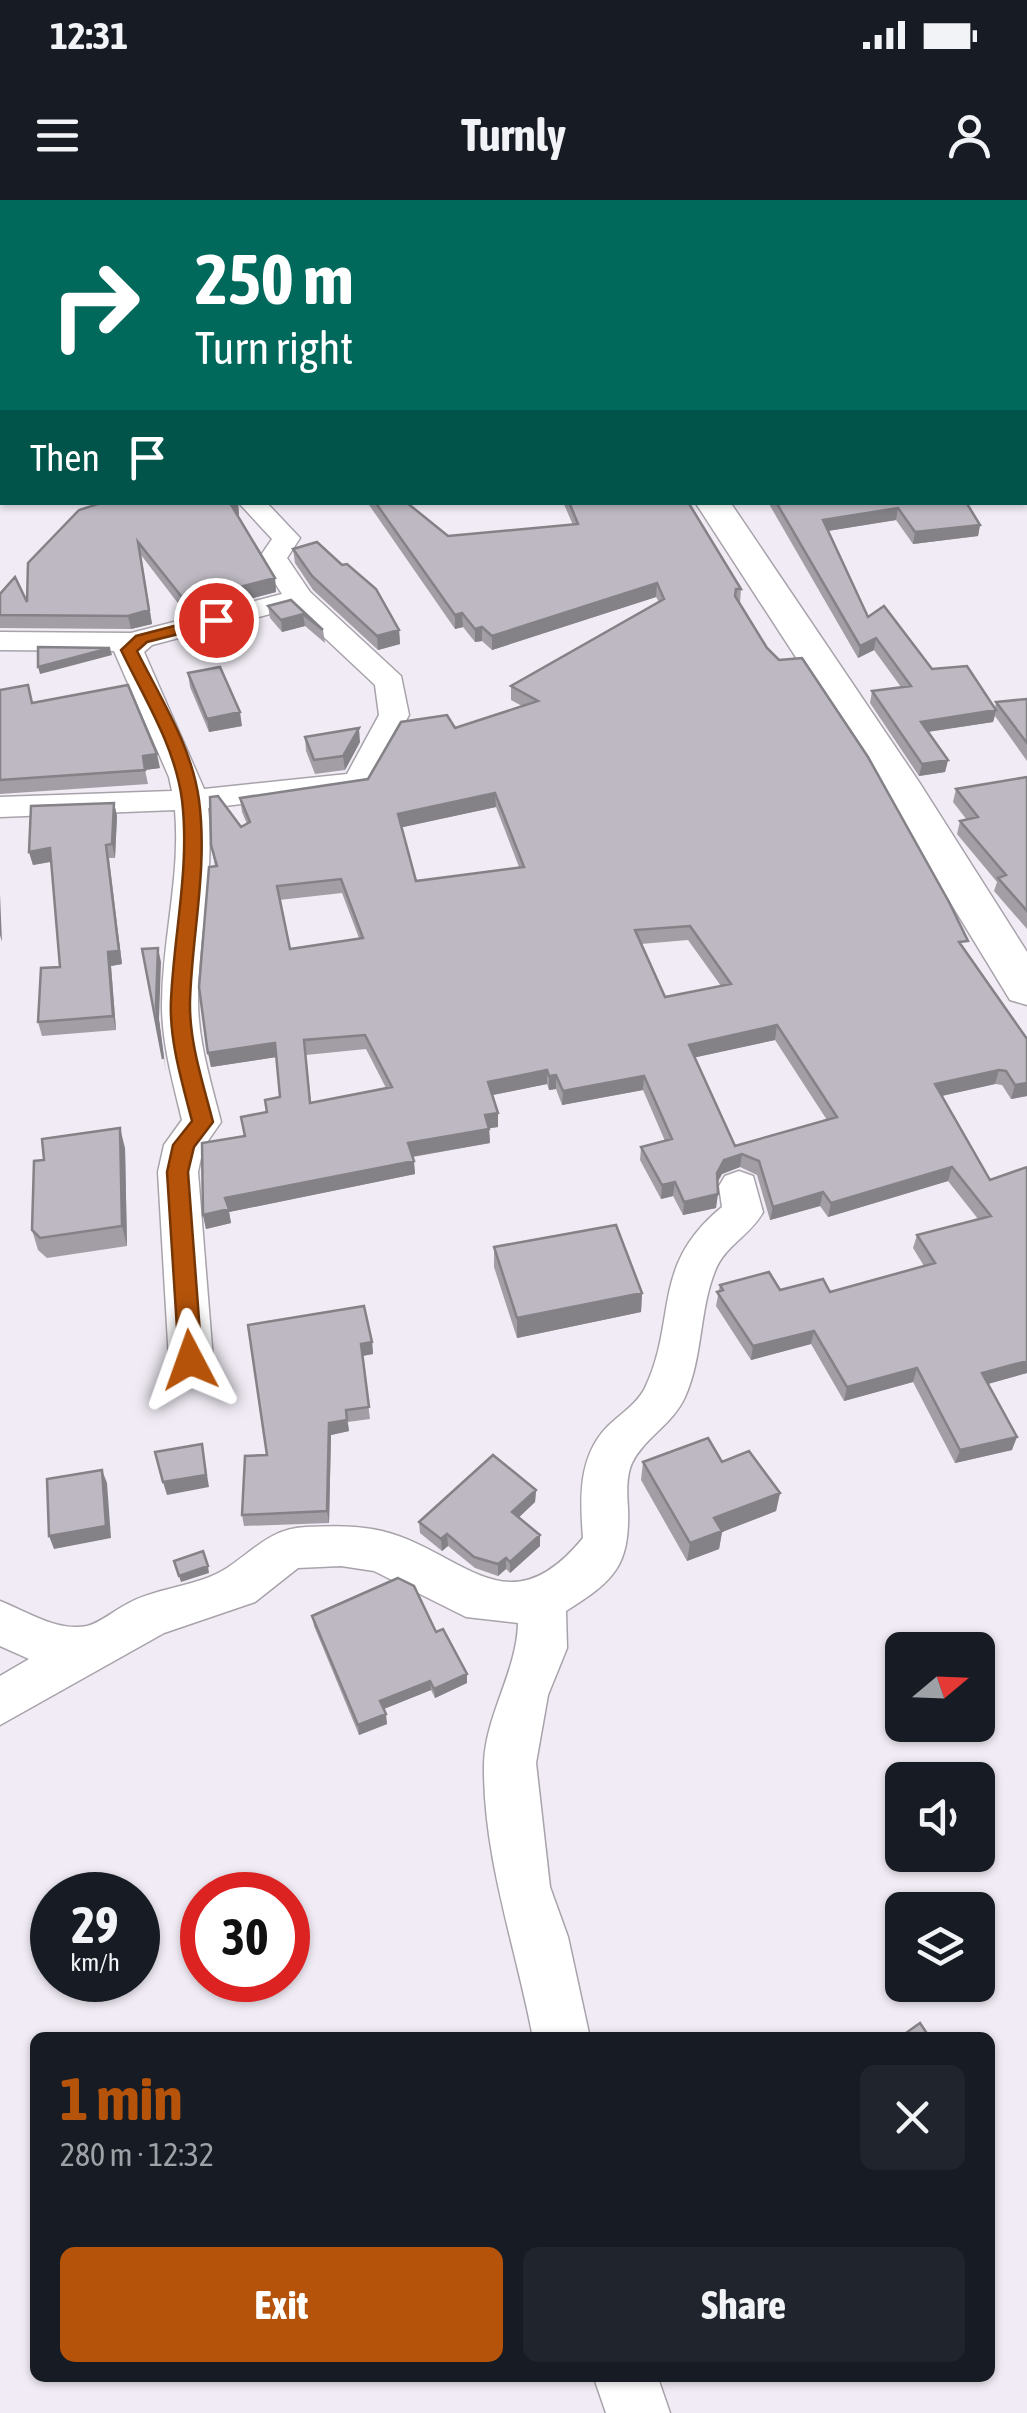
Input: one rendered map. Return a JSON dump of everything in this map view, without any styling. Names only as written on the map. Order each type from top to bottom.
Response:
[{"type":"main road","points":[[714,505],[930,831],[1027,989]]},
{"type":"street","points":[[0,807],[190,800],[358,782],[394,715],[390,682],[299,598],[272,558],[286,538],[255,505]]},
{"type":"street","points":[[0,641],[138,642],[299,598]]},
{"type":"street","points":[[138,642],[128,650],[134,669],[180,753],[190,800],[193,873],[180,1004],[186,1059],[202,1122],[184,1145],[178,1172],[190,1360]]},
{"type":"street","points":[[0,1702],[149,1616],[238,1587],[289,1548],[341,1546],[382,1552],[466,1596],[542,1600],[580,1577],[607,1543],[603,1495],[615,1450],[663,1397],[694,1262],[720,1228],[743,1212],[739,1186]]},
{"type":"street","points":[[542,1600],[542,1648],[523,1696],[510,1763],[523,1887],[542,1938],[561,2032]]},
{"type":"street","points":[[0,1623],[55,1647],[92,1648]]},
{"type":"street","points":[[627,2382],[638,2413]]},
{"type":"building","points":[[95,505],[231,505],[275,578],[185,601],[138,542],[149,610],[128,616],[0,615],[0,594],[15,577],[27,602],[28,563],[79,510]]},
{"type":"building","points":[[377,505],[410,505],[448,536],[578,524],[570,505],[690,505],[741,589],[736,589],[735,596],[767,648],[779,660],[802,658],[868,757],[949,902],[968,941],[959,942],[1027,1039],[1027,1083],[1015,1085],[1006,1071],[999,1070],[935,1084],[990,1180],[1027,1167],[1027,1361],[982,1373],[1017,1437],[960,1450],[917,1368],[847,1387],[814,1331],[753,1346],[717,1292],[723,1290],[720,1285],[769,1272],[780,1290],[823,1279],[830,1292],[935,1263],[917,1235],[991,1216],[952,1167],[831,1203],[823,1192],[773,1207],[759,1161],[742,1154],[724,1160],[717,1173],[718,1194],[684,1202],[675,1182],[662,1185],[641,1147],[672,1139],[644,1076],[563,1091],[556,1075],[549,1076],[547,1070],[488,1082],[498,1113],[485,1115],[489,1129],[408,1143],[414,1161],[225,1198],[229,1209],[203,1215],[202,1143],[245,1136],[241,1117],[267,1112],[265,1100],[280,1097],[275,1043],[208,1053],[199,987],[209,867],[217,866],[211,845],[210,797],[218,796],[241,827],[250,822],[240,798],[368,779],[401,722],[447,715],[455,728],[538,701],[511,686],[664,599],[657,583],[492,636],[482,627],[475,629],[462,613],[455,615]],"holes":[[[495,793],[524,867],[416,881],[398,814]],[[341,879],[363,938],[290,949],[277,886]],[[690,926],[731,984],[665,997],[635,930]],[[777,1025],[837,1117],[735,1146],[689,1045]],[[365,1035],[392,1087],[310,1103],[304,1040]]]},
{"type":"building","points":[[778,505],[968,505],[980,525],[915,532],[898,508],[823,520],[868,617],[884,606],[932,669],[967,666],[996,710],[921,722],[948,760],[922,764],[872,691],[911,686],[876,638],[860,646]]},
{"type":"building","points":[[317,542],[376,589],[399,630],[377,636],[312,576],[293,549]]},
{"type":"building","points":[[291,600],[323,630],[303,614],[281,620],[268,606]]},
{"type":"building","points":[[38,647],[110,648],[38,667]]},
{"type":"building","points":[[220,667],[240,712],[207,719],[188,673]]},
{"type":"building","points":[[28,685],[32,703],[128,685],[157,754],[143,756],[145,770],[0,780],[0,690]]},
{"type":"building","points":[[1027,699],[1027,743],[996,702]]},
{"type":"building","points":[[359,728],[343,756],[314,760],[305,737]]},
{"type":"building","points":[[1027,777],[1027,911],[998,878],[1006,875],[960,821],[978,817],[956,789]]},
{"type":"building","points":[[114,803],[112,844],[106,845],[119,951],[108,952],[113,1016],[38,1022],[41,968],[60,967],[50,848],[29,852],[31,806]]},
{"type":"building","points":[[158,948],[156,1006],[163,1059],[142,949]]},
{"type":"building","points":[[120,1128],[122,1226],[40,1238],[32,1230],[34,1161],[44,1160],[42,1139]]},
{"type":"building","points":[[616,1225],[642,1293],[517,1318],[494,1247]]},
{"type":"building","points":[[364,1306],[372,1342],[361,1344],[369,1407],[346,1410],[347,1420],[329,1423],[327,1511],[242,1515],[245,1456],[267,1455],[248,1325]]},
{"type":"building","points":[[708,1438],[722,1462],[749,1451],[780,1493],[714,1518],[722,1531],[690,1543],[643,1462]]},
{"type":"building","points":[[202,1444],[206,1475],[163,1482],[155,1452]]},
{"type":"building","points":[[493,1455],[536,1490],[512,1512],[540,1535],[510,1562],[506,1558],[498,1564],[474,1557],[447,1534],[441,1539],[419,1522]]},
{"type":"building","points":[[102,1470],[106,1526],[49,1536],[47,1479]]},
{"type":"building","points":[[203,1551],[208,1566],[179,1576],[174,1561]]},
{"type":"building","points":[[398,1578],[414,1586],[436,1632],[443,1629],[467,1674],[434,1689],[430,1681],[380,1701],[386,1714],[358,1725],[312,1616]]},
{"type":"building","points":[[920,2023],[926,2032],[907,2032]]},
{"type":"route","points":[[190,1360],[178,1172],[184,1145],[202,1122],[186,1059],[180,1004],[193,873],[190,800],[180,753],[134,669],[128,650],[142,639],[216,620]]}]
